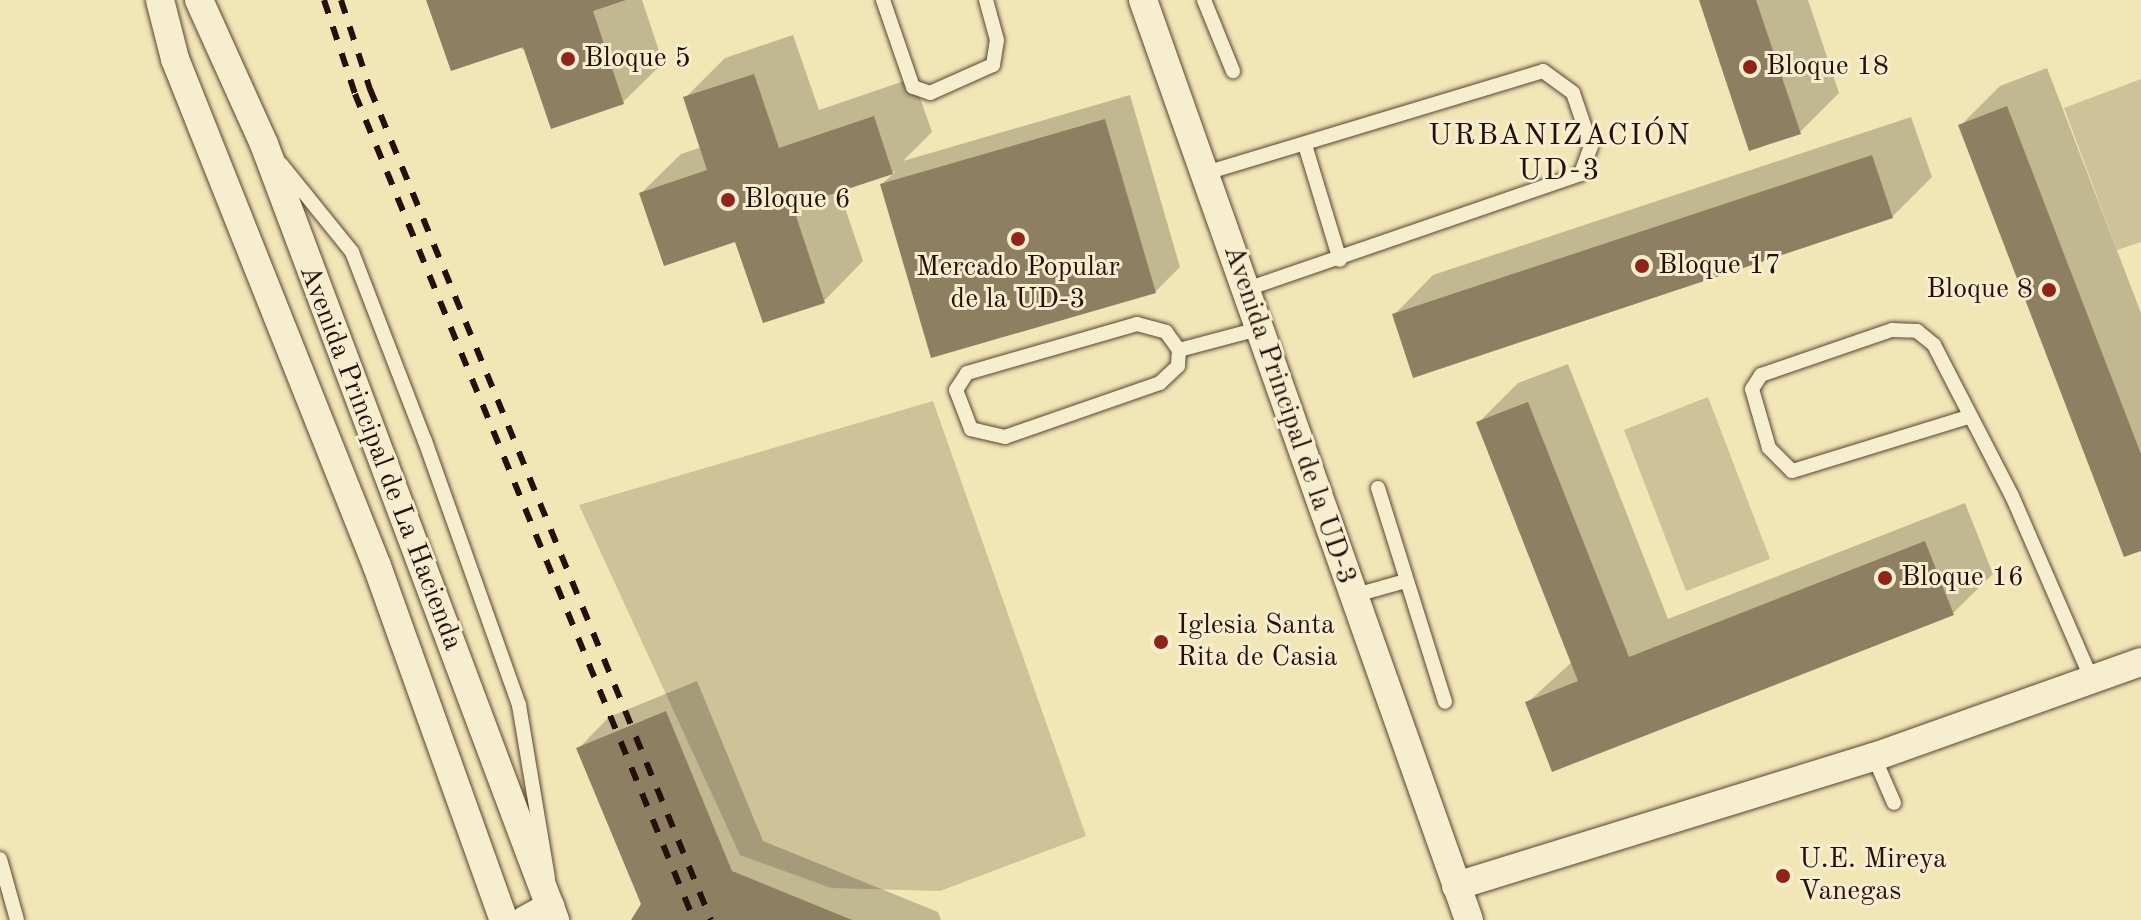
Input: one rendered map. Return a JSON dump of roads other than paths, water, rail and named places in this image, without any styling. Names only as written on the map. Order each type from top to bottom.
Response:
[{"type":"street","name":"Avenida Principal de La Hacienda","points":[[160,0],[175,59],[377,566],[504,920]]},
{"type":"street","name":"Avenida Principal de La Hacienda","points":[[199,0],[264,144],[543,915]]},
{"type":"street","name":"Avenida Principal de la UD-3","points":[[1143,0],[1209,172],[1244,290],[1469,920]]},
{"type":"street","points":[[1456,886],[1874,757],[2141,662]]},
{"type":"lane","points":[[883,0],[913,87],[930,93],[993,65],[997,40],[986,0]]},
{"type":"lane","points":[[1204,0],[1233,71]]},
{"type":"lane","points":[[1209,172],[1543,71],[1573,93],[1591,146],[1581,174],[1340,260],[1244,290]]},
{"type":"lane","points":[[264,144],[352,252],[425,441],[519,705],[547,844],[543,915]]},
{"type":"lane","points":[[1305,145],[1340,260]]},
{"type":"lane","points":[[1137,324],[1166,332],[1179,350],[1178,366],[1160,383],[1005,437],[971,429],[956,390],[967,373],[1137,324]]},
{"type":"lane","points":[[1179,350],[1258,329]]},
{"type":"lane","points":[[1968,417],[1792,471],[1769,448],[1752,389],[1775,370],[1892,330],[1917,331],[1934,345],[1968,417],[2012,496],[2091,678]]},
{"type":"lane","points":[[1378,488],[1402,582],[1445,702]]},
{"type":"lane","points":[[1351,596],[1402,582]]},
{"type":"lane","points":[[1874,757],[1894,803]]},
{"type":"lane","points":[[0,859],[17,920]]},
{"type":"railway","points":[[324,0],[355,94],[694,920]]},
{"type":"railway","points":[[341,0],[370,89],[711,920]]},
{"type":"place","name":"Bloque 5","points":[[568,59]]},
{"type":"place","name":"Bloque 18","points":[[1750,67]]},
{"type":"place","name":"Bloque 6","points":[[728,200]]},
{"type":"place","name":"Mercado Popular de la UD-3","points":[[1018,239]]},
{"type":"place","name":"Bloque 17","points":[[1642,266]]},
{"type":"place","name":"Bloque 8","points":[[2049,290]]},
{"type":"place","name":"Bloque 16","points":[[1885,578]]},
{"type":"place","name":"Iglesia Santa Rita de Casia","points":[[1161,642]]},
{"type":"place","name":"U.E. Mireya Vanegas","points":[[1783,876]]},
{"type":"district","name":"URBANIZACIÓN UD-3","points":[[1560,153]]}]
